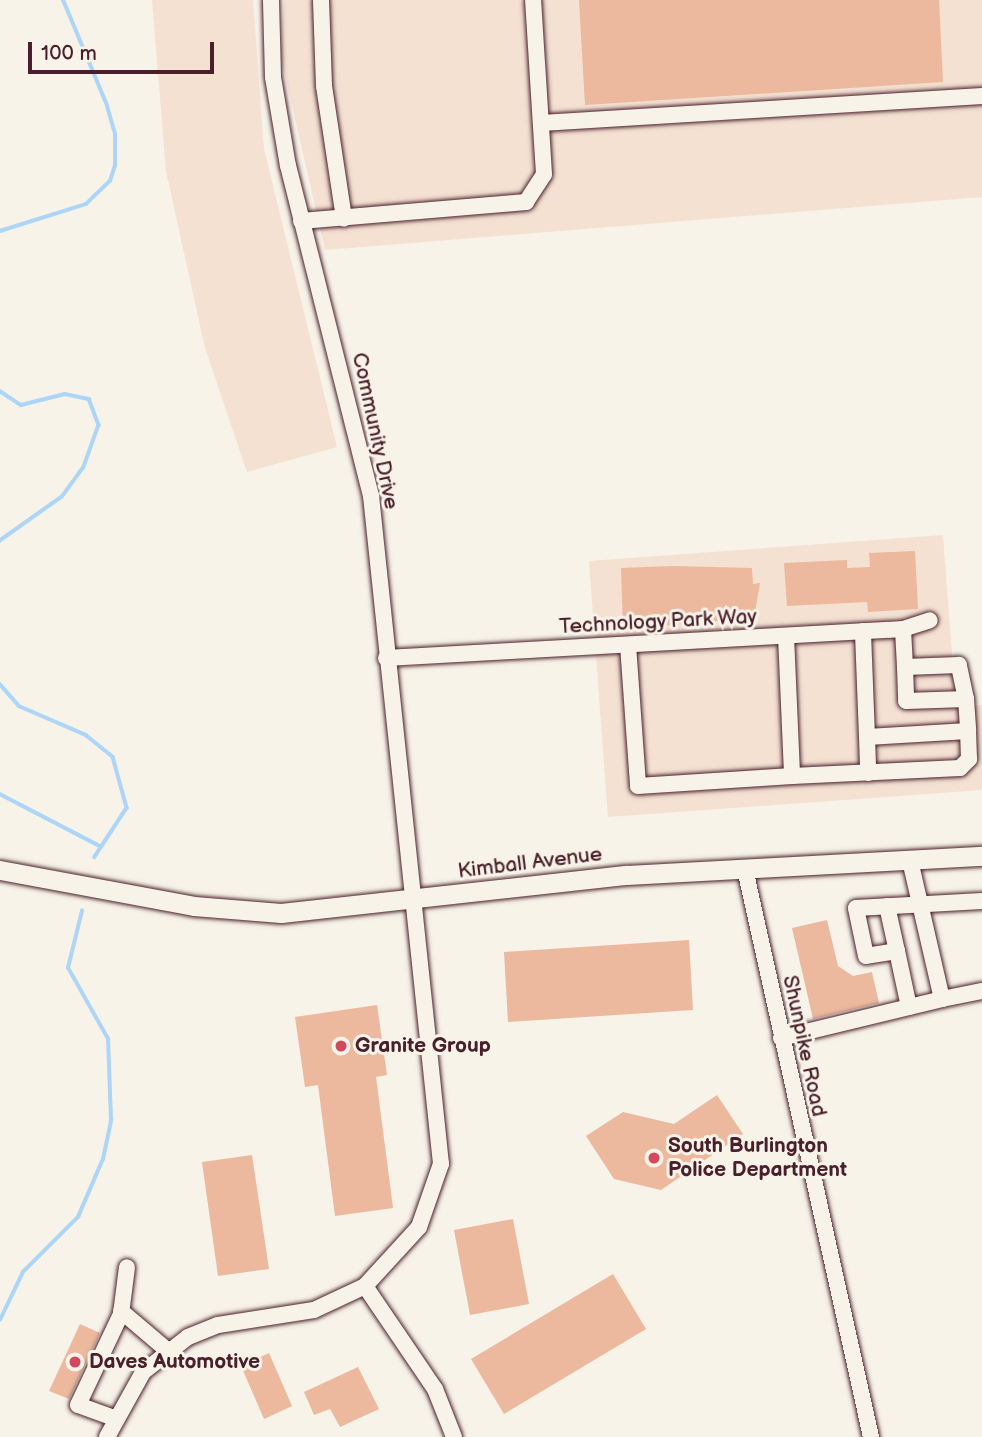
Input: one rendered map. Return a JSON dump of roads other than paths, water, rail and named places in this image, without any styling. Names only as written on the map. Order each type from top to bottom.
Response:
[{"type":"main road","name":"Kimball Avenue","points":[[0,870],[263,913],[409,910],[745,869],[982,856]]},
{"type":"street","name":"Community Drive","points":[[271,0],[274,86],[301,221],[371,496],[409,910],[438,1105],[440,1164],[419,1227],[365,1286]]},
{"type":"street","points":[[321,0],[324,86],[344,218]]},
{"type":"street","points":[[301,221],[526,202],[543,178],[533,0]]},
{"type":"street","points":[[541,123],[982,96]]},
{"type":"street","name":"Technology Park Way","points":[[386,658],[903,629],[930,620]]},
{"type":"street","points":[[903,629],[906,701],[966,699]]},
{"type":"street","points":[[863,631],[868,773]]},
{"type":"street","points":[[786,636],[792,776]]},
{"type":"street","points":[[628,645],[638,786],[960,768],[969,759],[966,699],[959,665],[905,667]]},
{"type":"street","points":[[867,737],[968,731]]},
{"type":"street","points":[[910,860],[942,999]]},
{"type":"street","name":"Shunpike Road","points":[[745,869],[871,1437]]},
{"type":"street","points":[[897,951],[866,957],[861,951],[856,908],[982,901]]},
{"type":"street","points":[[887,906],[909,1007]]},
{"type":"street","points":[[781,1038],[982,991]]},
{"type":"street","points":[[114,1418],[78,1405],[121,1311],[127,1267]]},
{"type":"street","points":[[107,1437],[114,1418],[143,1372],[167,1350],[218,1325],[314,1310],[365,1286],[435,1389],[454,1437]]},
{"type":"street","points":[[121,1311],[167,1350]]},
{"type":"waterway","points":[[0,231],[86,204],[110,181],[115,166],[115,134],[106,103],[63,0]]},
{"type":"waterway","points":[[0,391],[21,405],[65,394],[89,399],[99,425],[84,467],[62,497],[0,541]]},
{"type":"waterway","points":[[0,684],[19,706],[86,735],[113,757],[127,808],[95,857]]},
{"type":"waterway","points":[[0,794],[100,846]]},
{"type":"waterway","points":[[0,1320],[23,1272],[78,1217],[103,1159],[111,1120],[108,1039],[68,968],[82,911]]},
{"type":"place","name":"Granite Group","points":[[341,1046]]},
{"type":"place","name":"South Burlington Police Department","points":[[654,1158]]},
{"type":"place","name":"Daves Automotive","points":[[75,1362]]}]
